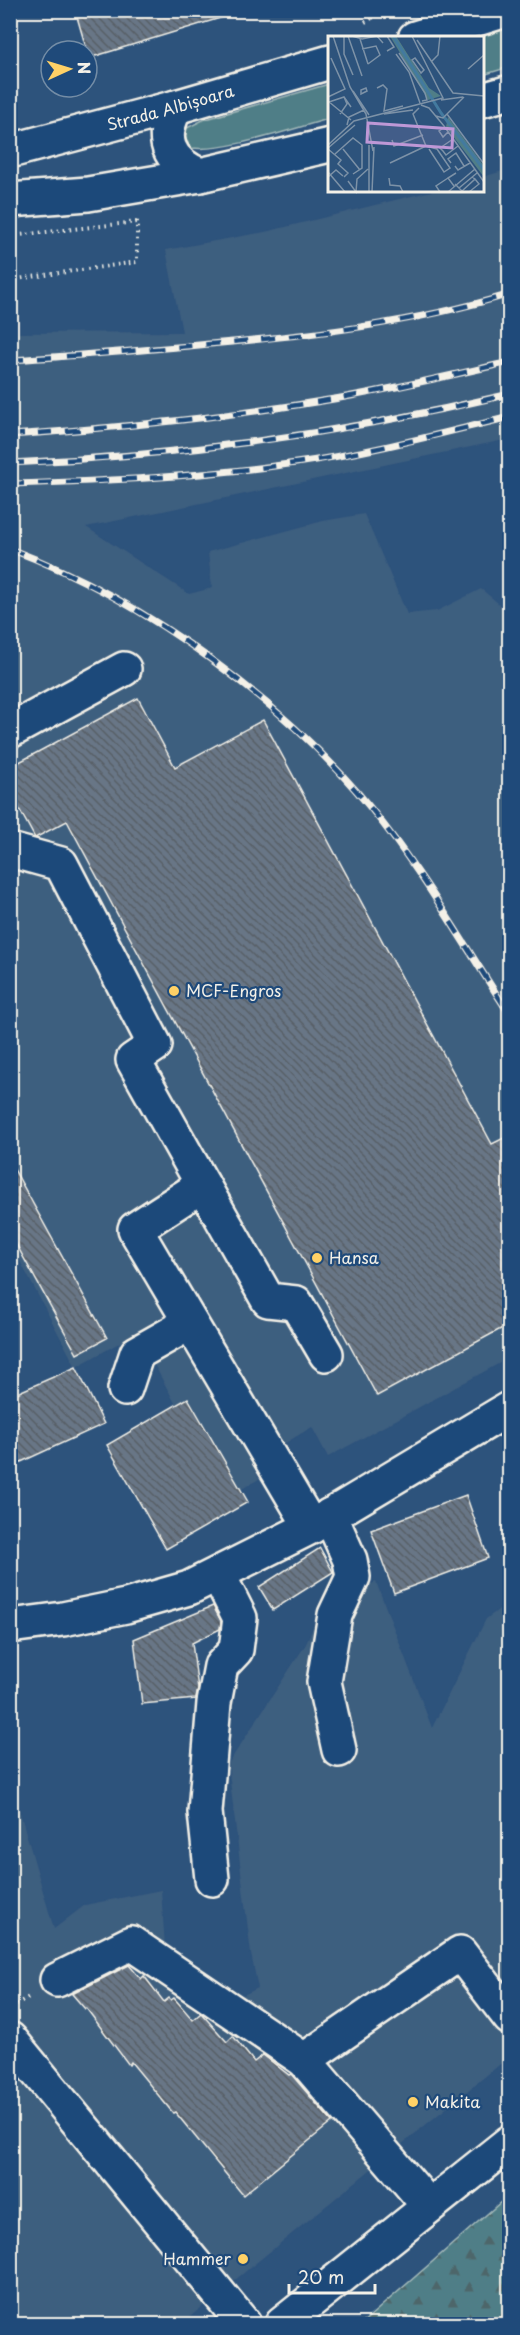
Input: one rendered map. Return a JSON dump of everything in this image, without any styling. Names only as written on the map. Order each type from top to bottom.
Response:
[{"type":"main road","points":[[421,36],[486,14]]},
{"type":"main road","name":"Strada Albișoara","points":[[10,151],[176,107],[328,63]]},
{"type":"main road","points":[[484,100],[510,92]]},
{"type":"main road","points":[[176,107],[168,122],[167,139],[172,156],[184,168],[200,175]]},
{"type":"main road","points":[[10,200],[88,194],[200,175],[328,145]]},
{"type":"main road","points":[[10,731],[124,669]]},
{"type":"main road","points":[[10,850],[61,864],[155,1045],[133,1060],[268,1300],[296,1303],[326,1354]]},
{"type":"main road","points":[[203,1185],[135,1229],[190,1323],[320,1521],[350,1560],[353,1577],[335,1615],[324,1682],[339,1750]]},
{"type":"main road","points":[[125,1389],[137,1353],[190,1323]]},
{"type":"main road","points":[[10,1626],[63,1619],[126,1606],[189,1588],[320,1521],[510,1408]]},
{"type":"main road","points":[[212,1879],[205,1812],[214,1703],[221,1666],[236,1650],[240,1618],[218,1574]]},
{"type":"main road","points":[[57,1980],[131,1943],[304,2060],[429,2206]]},
{"type":"main road","points":[[304,2060],[460,1953],[510,2018]]},
{"type":"main road","points":[[10,2039],[244,2325]]},
{"type":"main road","points":[[282,2325],[510,2142]]},
{"type":"path","points":[[371,10],[372,18]]},
{"type":"path","points":[[365,22],[388,10]]},
{"type":"path","points":[[10,280],[137,262],[136,208]]},
{"type":"path","points":[[10,236],[137,222]]},
{"type":"shaded area","points":[[509,169],[509,439],[86,527],[189,594],[212,588],[208,552],[323,521],[364,514],[407,614],[437,611],[481,589],[509,612],[509,1358],[328,1457],[312,1427],[252,1463],[259,1479],[240,1490],[218,1482],[137,1333],[76,1367],[11,1244],[10,333],[182,332],[166,250],[265,232],[428,192],[484,192],[484,177]]},
{"type":"shaded area","points":[[376,1582],[432,1728],[486,1619],[509,1602],[509,2057],[181,2324],[11,2324],[10,1778],[54,1929],[85,1905],[161,1890],[165,1947],[233,2000],[258,1988],[251,1954],[228,1764],[306,1644],[322,1606],[328,1584],[353,1592]]},
{"type":"green space","points":[[509,26],[509,67],[484,75],[484,36],[478,36]]},
{"type":"green space","points":[[328,84],[328,119],[241,143],[191,148],[185,138],[187,128],[203,120]]},
{"type":"green space","points":[[509,2195],[509,2324],[361,2324]]},
{"type":"building","points":[[75,10],[226,10],[227,16],[99,55],[99,39],[83,39]]},
{"type":"building","points":[[138,698],[175,767],[263,720],[492,1144],[510,1135],[510,1324],[377,1396],[67,821],[35,838],[10,792],[10,767]]},
{"type":"building","points":[[10,1162],[107,1338],[77,1354],[10,1233]]},
{"type":"building","points":[[76,1367],[104,1424],[10,1467],[10,1396]]},
{"type":"building","points":[[188,1398],[248,1502],[166,1549],[107,1445]]},
{"type":"building","points":[[466,1495],[488,1558],[394,1593],[371,1530]]},
{"type":"building","points":[[320,1548],[333,1572],[273,1610],[259,1587]]},
{"type":"building","points":[[213,1606],[221,1621],[220,1629],[192,1643],[198,1689],[196,1699],[142,1704],[134,1639]]},
{"type":"building","points":[[129,1965],[141,1979],[144,1976],[164,2002],[169,1998],[171,2000],[174,1998],[193,2020],[201,2013],[227,2042],[233,2036],[254,2062],[263,2055],[289,2075],[291,2074],[332,2122],[243,2195],[131,2062],[129,2065],[86,2008],[72,1994]]},
{"type":"railway","points":[[10,360],[185,346],[361,327],[436,313],[510,294]]},
{"type":"railway","points":[[10,435],[167,422],[283,407],[369,393],[510,362]]},
{"type":"railway","points":[[10,463],[136,455],[262,440],[386,420],[510,394]]},
{"type":"railway","points":[[10,484],[153,478],[260,468],[377,449],[510,417]]},
{"type":"railway","points":[[10,549],[62,571],[114,597],[165,628],[263,700],[308,740],[348,782],[401,848],[510,1015]]},
{"type":"place","name":"MCF-Engros","points":[[174,991]]},
{"type":"place","name":"Hansa","points":[[317,1258]]},
{"type":"place","name":"Makita","points":[[413,2102]]},
{"type":"place","name":"Hammer","points":[[243,2259]]}]
